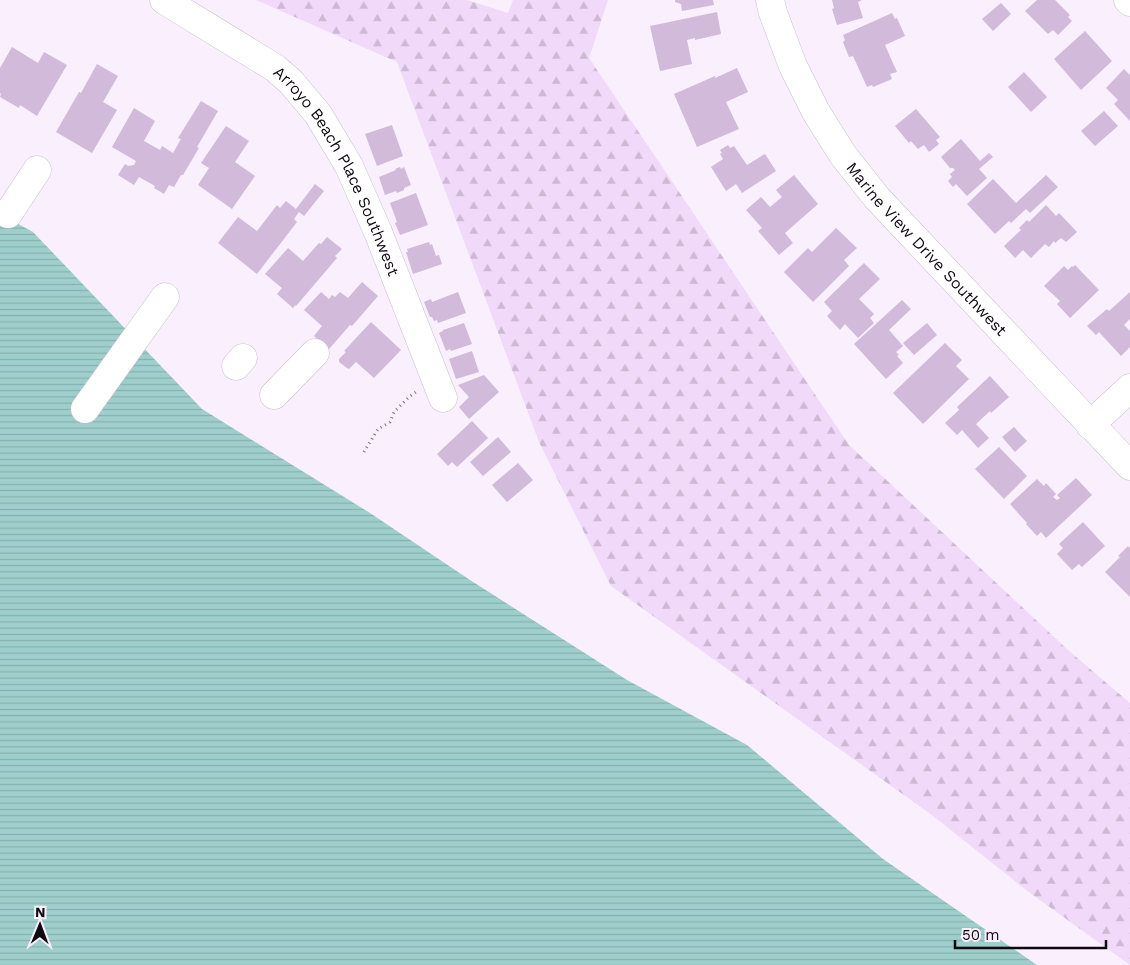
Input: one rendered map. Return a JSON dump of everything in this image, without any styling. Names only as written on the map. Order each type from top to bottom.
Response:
[{"type":"street","name":"Arroyo Beach Place Southwest","points":[[164,0],[275,68],[291,82],[318,114],[349,166],[378,232],[439,388]]},
{"type":"street","name":"Marine View Drive Southwest","points":[[770,0],[793,66],[816,112],[843,155],[877,198],[1130,466]]},
{"type":"street","points":[[8,214],[37,170]]},
{"type":"street","points":[[85,409],[165,297]]},
{"type":"street","points":[[274,394],[315,353]]},
{"type":"street","points":[[1090,425],[1130,388]]},
{"type":"path","points":[[364,452],[378,429],[390,422],[394,412],[409,396],[439,388]]},
{"type":"green space","points":[[256,0],[467,0],[508,13],[513,0],[608,0],[589,58],[849,445],[1068,650],[1130,703],[1130,965],[1026,890],[932,815],[611,586],[539,442],[397,62]]},
{"type":"shaded area","points":[[0,214],[33,232],[202,409],[370,513],[470,580],[627,680],[747,745],[883,859],[1037,965],[0,965]]},
{"type":"building","points":[[675,0],[713,0],[714,5],[682,11],[681,4],[675,2]]},
{"type":"building","points":[[832,0],[862,0],[858,2],[863,18],[837,25],[832,9],[834,8]]},
{"type":"building","points":[[1037,0],[1055,0],[1070,15],[1068,17],[1072,21],[1058,35],[1053,30],[1048,34],[1025,11]]},
{"type":"building","points":[[1001,3],[1011,14],[993,31],[982,19]]},
{"type":"building","points":[[717,12],[721,34],[687,40],[692,64],[660,71],[650,26]]},
{"type":"building","points":[[892,13],[895,19],[897,18],[905,36],[885,45],[897,72],[890,74],[892,79],[873,87],[872,85],[867,87],[853,56],[849,57],[843,42],[845,40],[843,35]]},
{"type":"building","points":[[1085,31],[1112,61],[1081,90],[1054,59]]},
{"type":"building","points":[[12,47],[38,63],[44,52],[67,65],[37,116],[20,105],[19,108],[0,97],[0,68]]},
{"type":"building","points":[[97,64],[118,76],[103,102],[117,110],[92,153],[56,132]]},
{"type":"building","points":[[737,68],[748,92],[726,102],[739,129],[697,147],[674,94]]},
{"type":"building","points":[[1124,69],[1130,75],[1130,121],[1114,104],[1118,100],[1106,88]]},
{"type":"building","points":[[1024,72],[1047,97],[1031,112],[1008,87]]},
{"type":"building","points":[[201,101],[218,111],[197,147],[199,148],[174,187],[169,185],[164,194],[154,188],[155,186],[139,177],[134,185],[118,175],[125,164],[128,166],[134,165],[136,161],[112,147],[134,108],[155,121],[144,141],[160,150],[162,146],[173,153],[181,139],[178,138]]},
{"type":"building","points":[[916,109],[940,137],[936,140],[939,144],[929,152],[924,145],[918,149],[911,141],[909,143],[895,126]]},
{"type":"building","points":[[1104,111],[1118,126],[1095,146],[1081,131]]},
{"type":"building","points":[[392,125],[403,156],[377,166],[365,134]]},
{"type":"building","points":[[226,126],[249,141],[235,162],[255,176],[232,209],[198,185],[209,168],[201,163]]},
{"type":"building","points":[[961,139],[980,161],[989,153],[993,157],[979,169],[987,178],[967,196],[956,184],[953,187],[948,181],[952,177],[950,174],[955,170],[950,168],[941,157]]},
{"type":"building","points":[[728,145],[730,148],[734,146],[747,165],[765,154],[776,171],[742,193],[736,184],[726,191],[711,167],[723,159],[720,150]]},
{"type":"building","points":[[400,167],[401,169],[404,167],[411,185],[397,193],[396,191],[385,195],[379,177]]},
{"type":"building","points":[[794,175],[818,204],[785,233],[793,243],[779,255],[758,231],[762,228],[746,210],[761,197],[770,207],[782,197],[776,190]]},
{"type":"building","points":[[1046,175],[1058,187],[1030,213],[1026,209],[995,234],[967,204],[993,179],[1016,203]]},
{"type":"building","points":[[315,184],[324,191],[304,216],[299,212],[294,219],[297,222],[257,274],[218,243],[238,217],[257,231],[277,205],[280,208],[286,201],[296,209]]},
{"type":"building","points":[[416,193],[428,225],[400,235],[390,203]]},
{"type":"building","points":[[1046,205],[1056,216],[1059,213],[1077,232],[1066,242],[1061,238],[1055,243],[1054,241],[1049,247],[1045,244],[1031,258],[1023,250],[1015,258],[1004,246],[1021,230],[1019,228],[1027,220],[1029,222]]},
{"type":"building","points":[[836,228],[857,248],[844,260],[849,266],[813,302],[784,272],[808,248],[812,252]]},
{"type":"building","points":[[327,237],[342,249],[335,256],[337,258],[293,308],[277,294],[282,288],[265,274],[288,248],[303,261]]},
{"type":"building","points":[[429,242],[430,245],[432,244],[436,256],[439,255],[442,264],[413,274],[406,252],[408,252],[407,249]]},
{"type":"building","points":[[864,263],[880,279],[859,299],[874,314],[870,318],[874,323],[858,338],[845,324],[840,330],[827,316],[832,311],[824,302]]},
{"type":"building","points":[[1075,265],[1099,290],[1070,318],[1057,304],[1060,301],[1044,286],[1064,266],[1068,270]]},
{"type":"building","points":[[362,282],[378,296],[329,349],[314,336],[322,326],[304,310],[321,292],[329,299],[332,295],[335,297],[340,292],[348,298]]},
{"type":"building","points":[[458,292],[466,313],[438,323],[437,320],[434,321],[430,317],[424,302],[431,299],[432,302]]},
{"type":"building","points":[[1130,292],[1130,319],[1124,325],[1130,331],[1130,347],[1121,356],[1099,332],[1096,335],[1087,326],[1107,309],[1109,311]]},
{"type":"building","points":[[902,300],[911,309],[889,330],[903,346],[896,352],[903,363],[886,379],[854,344]]},
{"type":"building","points":[[371,322],[401,350],[374,378],[356,362],[349,369],[339,362],[339,359],[346,352],[344,351]]},
{"type":"building","points":[[464,323],[472,344],[446,351],[439,333]]},
{"type":"building","points":[[927,323],[937,335],[914,355],[903,343]]},
{"type":"building","points":[[945,343],[962,360],[956,366],[969,379],[923,424],[893,393]]},
{"type":"building","points":[[472,351],[479,372],[456,379],[449,359]]},
{"type":"building","points":[[484,375],[499,392],[469,419],[459,407],[469,397],[458,385]]},
{"type":"building","points":[[990,376],[1009,397],[976,424],[989,438],[978,448],[962,430],[957,435],[945,423],[959,410],[957,407]]},
{"type":"building","points":[[472,421],[488,438],[457,467],[452,462],[448,466],[437,454]]},
{"type":"building","points":[[1014,427],[1027,441],[1015,452],[1002,437]]},
{"type":"building","points":[[498,437],[511,452],[483,476],[470,462]]},
{"type":"building","points":[[999,447],[1027,476],[1004,499],[975,469]]},
{"type":"building","points":[[518,463],[533,480],[507,502],[492,485]]},
{"type":"building","points":[[1076,478],[1092,495],[1046,538],[1041,532],[1037,536],[1010,504],[1037,479],[1044,486],[1046,483],[1056,494],[1053,497],[1057,500],[1060,498],[1057,495]]},
{"type":"building","points":[[1083,522],[1105,546],[1082,567],[1079,564],[1072,570],[1057,554],[1063,548],[1059,544]]},
{"type":"building","points":[[1128,546],[1130,548],[1130,597],[1105,572]]}]
